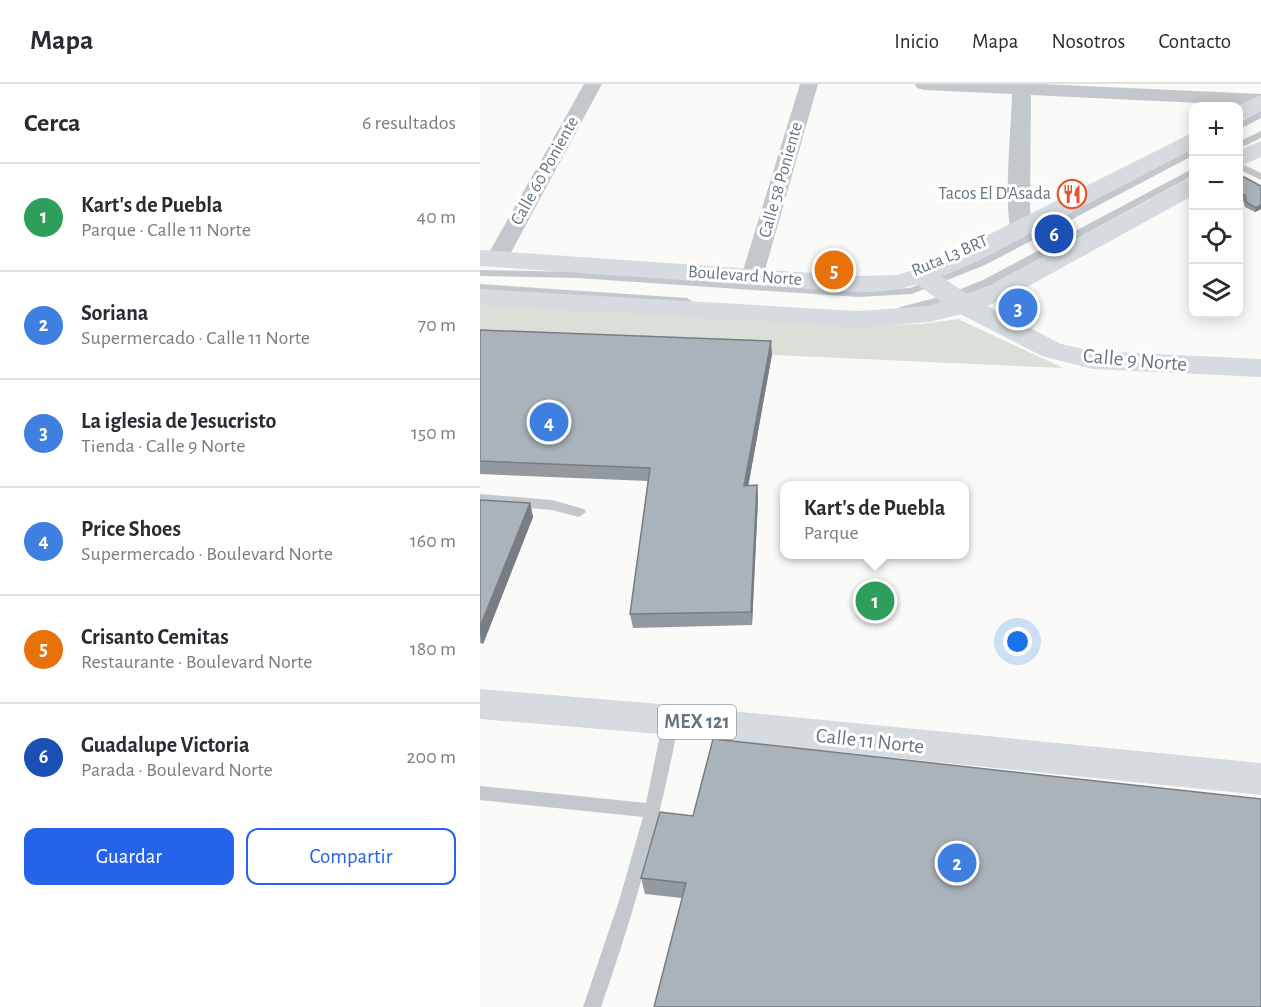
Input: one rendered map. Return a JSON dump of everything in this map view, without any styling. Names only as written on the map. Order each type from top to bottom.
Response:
[{"type":"main road","points":[[1243,112],[1261,101]]},
{"type":"main road","name":"Boulevard Norte","points":[[480,297],[858,319],[930,314],[943,290],[1021,230],[1189,142]]},
{"type":"main road","points":[[1243,158],[1261,148]]},
{"type":"main road","name":"Boulevard Norte","points":[[486,263],[878,285],[902,282],[943,290],[1004,289],[1188,192]]},
{"type":"main road","name":"Calle 9 Norte","points":[[943,290],[1052,350],[1093,360],[1261,368]]},
{"type":"main road","name":"Calle 11 Norte","points":[[480,704],[671,720],[914,746],[1261,778]]},
{"type":"street","name":"Calle 60 Poniente","points":[[486,263],[593,84]]},
{"type":"street","name":"Calle 58 Poniente","points":[[752,277],[809,84]]},
{"type":"street","points":[[924,84],[1127,89],[1261,101]]},
{"type":"street","points":[[1021,230],[1019,208],[1022,87]]},
{"type":"lane","points":[[1243,125],[1261,114]]},
{"type":"lane","points":[[1243,144],[1261,134]]},
{"type":"lane","name":"Ruta L3 BRT","points":[[480,287],[810,311],[899,310],[925,306],[981,263],[1189,154]]},
{"type":"lane","points":[[1243,167],[1261,177]]},
{"type":"lane","name":"Ruta L3 BRT","points":[[486,263],[577,275],[858,294],[943,290],[1001,277],[1189,174]]},
{"type":"lane","points":[[480,499],[552,505],[579,512]]},
{"type":"lane","points":[[592,1007],[613,948],[651,811],[664,761],[671,720]]},
{"type":"lane","points":[[480,793],[651,811]]},
{"type":"shaded area","points":[[480,304],[848,325],[922,324],[958,319],[1063,368],[480,342]]},
{"type":"building","points":[[1243,177],[1261,186],[1261,205],[1256,208],[1246,202],[1245,195],[1243,195]]},
{"type":"building","points":[[480,330],[771,341],[744,486],[757,485],[751,612],[630,614],[650,468],[480,461]]},
{"type":"building","points":[[480,500],[530,503],[480,627]]},
{"type":"building","points":[[713,739],[1261,799],[1261,1007],[654,1007],[686,883],[641,878],[660,812],[693,816]]},
{"type":"place","name":"Tacos El D'Asada","points":[[1072,194]]},
{"type":"place","name":"Guadalupe Victoria","points":[[1054,234]]},
{"type":"place","name":"Crisanto Cemitas","points":[[834,270]]},
{"type":"place","name":"La iglesia de Jesucristo","points":[[1018,308]]},
{"type":"place","name":"Price Shoes","points":[[549,422]]},
{"type":"place","name":"Kart's de Puebla","points":[[875,601]]},
{"type":"place","name":"Soriana","points":[[957,863]]}]
